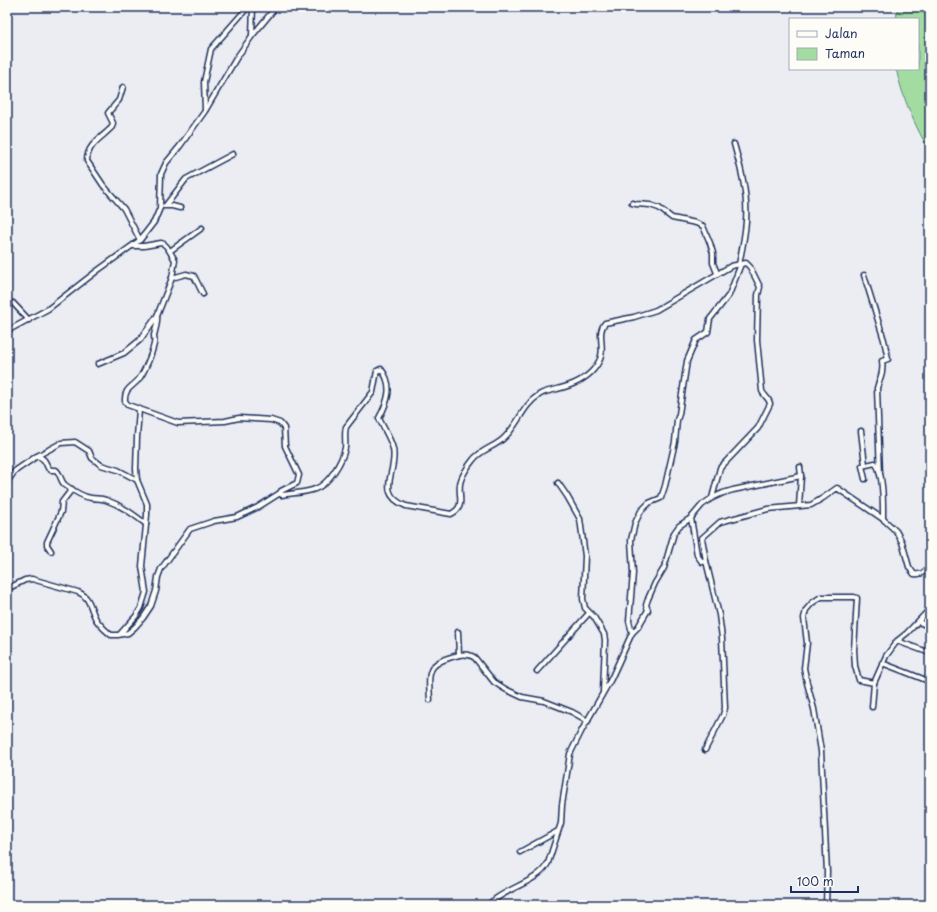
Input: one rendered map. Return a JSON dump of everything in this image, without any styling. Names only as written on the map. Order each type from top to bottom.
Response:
[{"type":"street","points":[[205,111],[205,77],[211,49],[248,7]]},
{"type":"street","points":[[252,36],[253,7]]},
{"type":"street","points":[[7,331],[48,309],[140,240],[154,222],[160,208],[161,174],[166,163],[205,111],[237,57],[276,7]]},
{"type":"street","points":[[123,87],[119,100],[108,113],[113,123],[112,127],[95,142],[87,158],[87,162],[103,185],[124,209],[140,240]]},
{"type":"street","points":[[632,633],[629,621],[633,573],[631,540],[635,523],[641,511],[649,503],[661,498],[666,486],[675,442],[677,420],[688,361],[696,340],[708,332],[710,319],[729,295],[740,264],[746,220],[746,202],[744,181],[734,144]]},
{"type":"street","points":[[160,208],[166,205],[186,179],[233,154]]},
{"type":"street","points":[[632,203],[650,205],[659,208],[672,218],[703,226],[713,253],[713,264],[717,273]]},
{"type":"street","points":[[166,205],[180,208]]},
{"type":"street","points":[[170,252],[202,228]]},
{"type":"street","points":[[98,364],[124,353],[140,340],[157,316],[172,278],[175,260],[167,247],[161,243],[130,247]]},
{"type":"street","points":[[280,493],[282,495],[313,490],[325,483],[339,464],[342,457],[346,442],[346,427],[373,392],[377,371],[379,369],[385,375],[388,384],[389,396],[387,405],[379,418],[394,451],[388,487],[391,497],[400,504],[406,506],[448,514],[455,512],[461,504],[461,480],[475,457],[504,439],[525,409],[539,395],[566,387],[581,380],[592,371],[602,355],[601,329],[605,323],[634,317],[656,310],[717,273],[731,266],[746,263],[749,264],[760,289],[758,295],[757,340],[762,391],[769,400],[770,404],[758,428],[720,468],[712,498]]},
{"type":"street","points":[[172,278],[186,274],[194,276],[203,294]]},
{"type":"street","points":[[864,274],[884,340],[888,359],[882,361],[883,370],[877,388],[883,519]]},
{"type":"street","points":[[13,304],[29,320]]},
{"type":"street","points":[[7,588],[32,578],[78,592],[87,599],[97,621],[111,635],[128,633],[143,618],[151,606],[161,569],[190,529],[214,521],[237,517],[258,507],[288,487],[297,483],[299,475],[286,446],[285,430],[281,424],[271,420],[238,418],[225,421],[178,423],[126,404],[124,398],[125,394],[128,388],[140,377],[153,348],[158,321],[157,316]]},
{"type":"street","points":[[118,635],[136,616],[141,608],[146,592],[142,566],[147,504],[137,480],[136,437],[139,409]]},
{"type":"street","points":[[861,430],[865,465],[862,466],[865,479]]},
{"type":"street","points":[[7,482],[15,471],[37,456],[61,443],[75,442],[89,451],[92,458],[101,465],[118,470],[137,480]]},
{"type":"street","points":[[37,456],[44,459],[48,468],[51,470],[58,470],[63,483],[72,489],[88,498],[99,498],[127,509],[146,524]]},
{"type":"street","points":[[865,465],[877,464],[880,475]]},
{"type":"street","points":[[799,506],[801,476],[800,467]]},
{"type":"street","points":[[488,905],[540,873],[545,868],[554,847],[561,823],[562,805],[570,754],[578,736],[588,721],[621,658],[632,633],[648,610],[646,605],[648,599],[664,568],[674,533],[680,526],[691,518],[702,505],[723,493],[801,476]]},
{"type":"street","points":[[558,483],[568,496],[580,519],[585,556],[583,599],[585,608],[594,617],[604,634],[605,640],[603,692]]},
{"type":"street","points":[[705,750],[724,715],[725,708],[722,638],[719,615],[702,538],[720,522],[768,509],[811,505],[837,488],[883,519],[896,531],[902,542],[909,567],[914,574],[926,572],[930,564]]},
{"type":"street","points":[[52,551],[47,545],[47,542],[61,512],[62,502],[72,489]]},
{"type":"street","points":[[691,518],[697,555],[702,562],[706,561]]},
{"type":"street","points":[[826,905],[827,872],[821,751],[814,709],[804,668],[807,643],[804,618],[806,610],[812,603],[821,597],[856,597],[858,600],[854,650],[858,678],[860,681],[874,683]]},
{"type":"street","points":[[872,707],[874,683],[886,656],[897,641],[919,622],[930,609]]},
{"type":"street","points":[[537,671],[589,613]]},
{"type":"street","points":[[919,622],[930,627]]},
{"type":"street","points":[[458,632],[459,655]]},
{"type":"street","points":[[897,641],[930,653]]},
{"type":"street","points":[[430,700],[429,679],[431,668],[443,659],[463,654],[471,655],[494,682],[505,690],[522,698],[544,701],[572,712],[588,721]]},
{"type":"street","points":[[882,663],[926,680]]},
{"type":"street","points":[[520,852],[558,831]]},
{"type":"green space","points":[[898,7],[927,7],[925,13],[930,40],[930,152],[910,112],[896,70],[919,70],[919,18],[896,18]]}]
